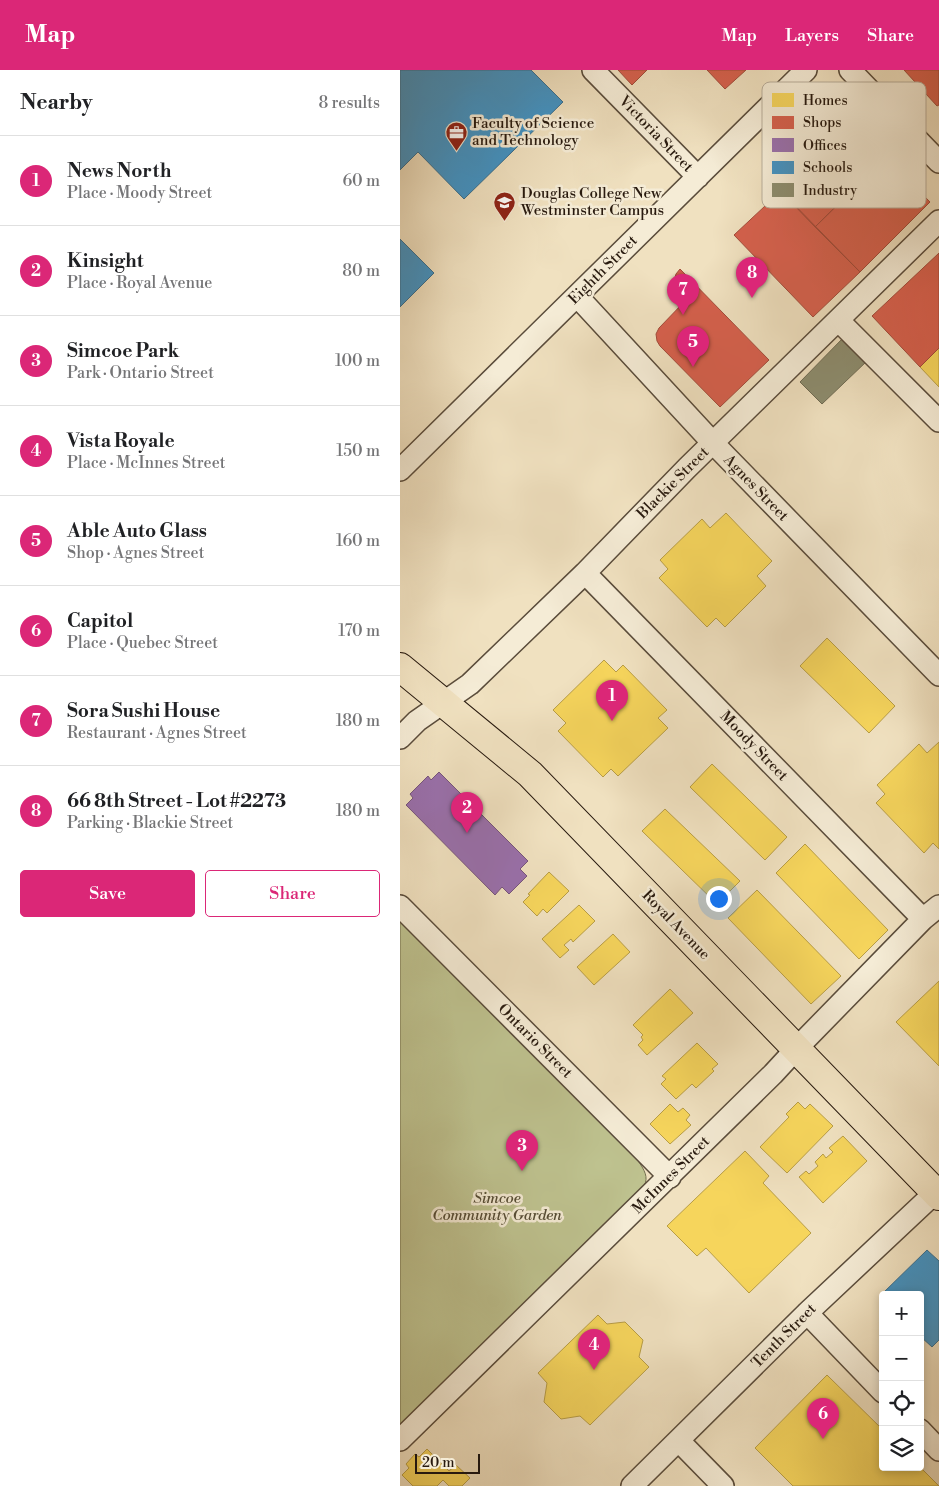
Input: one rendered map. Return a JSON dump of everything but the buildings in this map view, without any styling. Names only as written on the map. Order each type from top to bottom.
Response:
[{"type":"main road","name":"Royal Avenue","points":[[400,667],[530,774],[938,1192]]},
{"type":"street","name":"Victoria Street","points":[[593,70],[698,177]]},
{"type":"street","name":"Eighth Street","points":[[794,82],[806,70]]},
{"type":"street","points":[[850,70],[862,82]]},
{"type":"street","name":"Eighth Street","points":[[400,470],[762,114]]},
{"type":"street","points":[[926,149],[939,162]]},
{"type":"street","name":"Blackie Street","points":[[400,738],[416,721],[470,684],[585,573],[687,468],[939,221]]},
{"type":"street","name":"Agnes Street","points":[[577,296],[713,443],[939,675]]},
{"type":"street","points":[[838,320],[939,421]]},
{"type":"street","name":"Moody Street","points":[[585,573],[931,913]]},
{"type":"street","name":"Ontario Street","points":[[400,906],[670,1177]]},
{"type":"street","name":"McInnes Street","points":[[400,1440],[670,1177],[931,913]]},
{"type":"street","name":"Tenth Street","points":[[632,1486],[806,1313],[938,1192]]},
{"type":"street","points":[[806,1313],[879,1388]]},
{"type":"street","points":[[924,1434],[939,1450]]},
{"type":"street","points":[[678,1441],[723,1486]]},
{"type":"green space","name":"Simcoe Community Garden","points":[[400,920],[639,1162],[646,1180],[644,1186],[400,1428]]},
{"type":"place","name":"Faculty of Science and Technology","points":[[456,151]]},
{"type":"place","name":"Douglas College New Westminster Campus","points":[[505,221]]},
{"type":"place","name":"66 8th Street - Lot #2273","points":[[752,298]]},
{"type":"place","name":"Sora Sushi House","points":[[683,315]]},
{"type":"place","name":"Able Auto Glass","points":[[693,367]]},
{"type":"place","name":"News North","points":[[612,721]]},
{"type":"place","name":"Kinsight","points":[[467,833]]},
{"type":"place","name":"Simcoe Park","points":[[522,1171]]},
{"type":"place","name":"Vista Royale","points":[[594,1370]]},
{"type":"place","name":"Capitol","points":[[823,1439]]}]
